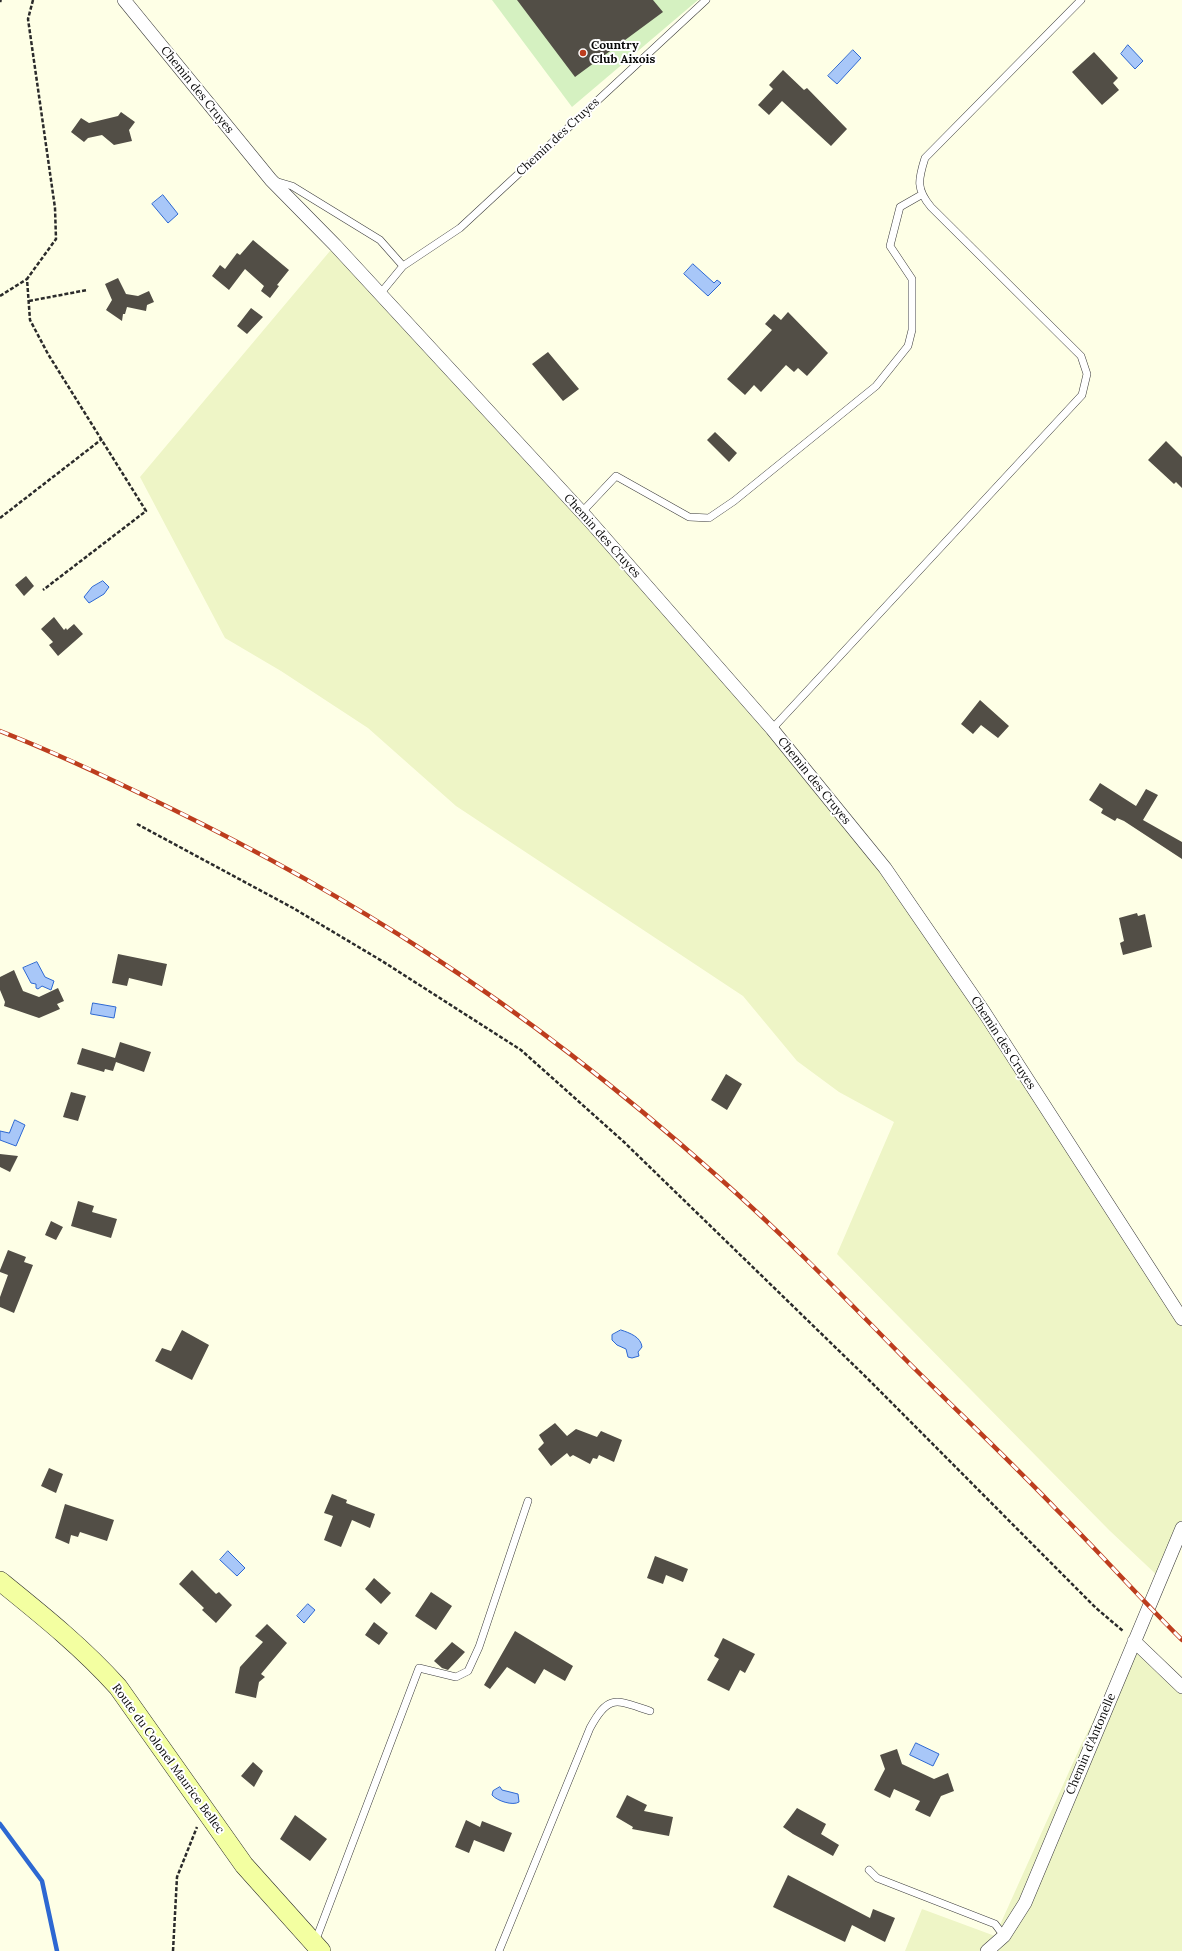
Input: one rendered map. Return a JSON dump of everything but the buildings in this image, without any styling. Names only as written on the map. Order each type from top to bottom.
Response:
[{"type":"main road","name":"Route du Colonel Maurice Bellec","points":[[0,1581],[66,1634],[95,1662],[118,1688],[244,1865],[318,1948]]},
{"type":"street","name":"Chemin des Cruyes","points":[[124,0],[271,180],[335,245],[582,512],[772,729],[885,868],[984,1012],[1182,1319]]},
{"type":"street","name":"Chemin d'Antonelle","points":[[987,1951],[1004,1936],[1025,1903],[1182,1528]]},
{"type":"street","points":[[1134,1641],[1182,1687]]},
{"type":"lane","name":"Chemin des Cruyes","points":[[380,294],[403,266],[460,228],[706,0]]},
{"type":"lane","points":[[772,729],[1082,395],[1087,374],[1081,356],[931,207],[921,195],[919,176],[925,158],[1081,0]]},
{"type":"lane","points":[[271,180],[292,186],[380,240],[403,266]]},
{"type":"lane","points":[[582,512],[616,476],[689,517],[709,518],[746,491],[876,386],[908,346],[912,330],[912,279],[890,246],[900,207],[921,195]]},
{"type":"lane","points":[[318,1948],[419,1668],[456,1677],[468,1671],[479,1646],[528,1501]]},
{"type":"lane","points":[[499,1951],[590,1728],[600,1711],[610,1702],[621,1702],[650,1711]]},
{"type":"lane","points":[[869,1870],[877,1878],[995,1924],[1004,1936]]},
{"type":"path","points":[[0,296],[27,279],[56,239],[55,208],[28,19],[33,0]]},
{"type":"path","points":[[27,279],[30,320],[146,511],[43,590]]},
{"type":"path","points":[[29,301],[87,290]]},
{"type":"path","points":[[0,518],[102,439]]},
{"type":"path","points":[[137,824],[293,908],[369,952],[521,1050],[624,1142],[868,1379],[1096,1608],[1134,1641]]},
{"type":"path","points":[[173,1951],[177,1877],[198,1825],[207,1814]]},
{"type":"green space","name":"Country Club Aixois","points":[[492,0],[698,0],[572,107]]},
{"type":"green space","points":[[335,245],[772,729],[951,965],[1182,1319],[1182,1528],[1161,1579],[1109,1530],[837,1254],[894,1122],[839,1092],[797,1061],[743,996],[456,806],[368,728],[281,671],[225,638],[140,477]]},
{"type":"green space","points":[[1134,1641],[1182,1687],[1182,1951],[905,1951],[922,1909],[995,1936],[1081,1745]]},
{"type":"water","points":[[1128,45],[1143,61],[1135,69],[1121,54]]},
{"type":"water","points":[[853,50],[861,58],[837,84],[828,76]]},
{"type":"water","points":[[163,195],[178,214],[168,223],[152,204]]},
{"type":"water","points":[[693,264],[714,283],[717,280],[721,283],[708,296],[684,274]]},
{"type":"water","points":[[103,581],[109,587],[104,594],[89,603],[84,597],[92,587]]},
{"type":"water","points":[[37,962],[45,977],[54,981],[51,990],[42,986],[38,989],[36,988],[36,984],[31,983],[23,968]]},
{"type":"water","points":[[93,1003],[116,1007],[114,1018],[91,1014]]},
{"type":"water","points":[[15,1120],[25,1125],[16,1146],[0,1140],[0,1131],[9,1133]]},
{"type":"water","points":[[621,1330],[631,1334],[640,1341],[642,1347],[638,1352],[639,1356],[632,1358],[628,1357],[626,1349],[617,1345],[612,1340],[612,1335]]},
{"type":"water","points":[[228,1551],[245,1568],[237,1576],[220,1560]]},
{"type":"water","points":[[308,1604],[315,1610],[304,1623],[297,1616]]},
{"type":"water","points":[[916,1743],[939,1754],[933,1766],[910,1755]]},
{"type":"water","points":[[500,1787],[502,1790],[518,1794],[519,1802],[509,1803],[494,1797],[492,1795],[493,1791]]},
{"type":"waterway","points":[[0,1824],[42,1881],[57,1951]]},
{"type":"railway","points":[[0,731],[63,757],[125,786],[200,823],[300,876],[365,914],[467,979],[577,1059],[682,1145],[741,1197],[789,1243],[1038,1490],[1182,1640]]},
{"type":"place","name":"Country Club Aixois","points":[[583,53]]}]
